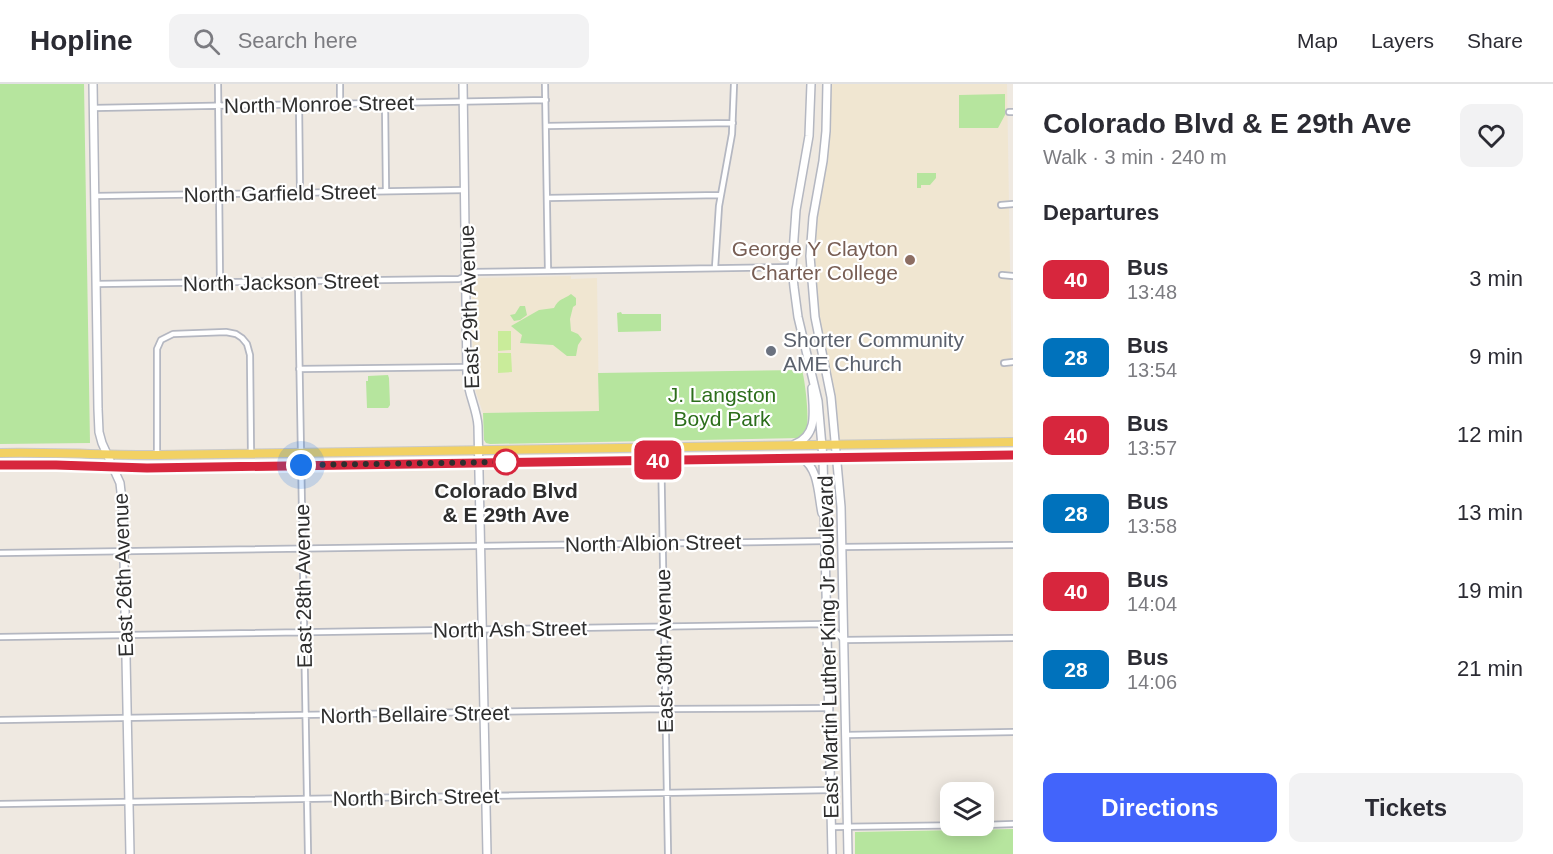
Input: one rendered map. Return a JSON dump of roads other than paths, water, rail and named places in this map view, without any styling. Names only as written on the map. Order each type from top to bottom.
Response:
[{"type":"main road","name":"East 26th Avenue","points":[[93,84],[98,409],[100,434],[122,493],[130,854]]},
{"type":"main road","name":"East 29th Avenue","points":[[463,84],[466,276],[464,367],[477,418],[479,450],[477,546],[482,630],[487,854]]},
{"type":"main road","name":"East Martin Luther King Jr Boulevard","points":[[811,84],[809,136],[796,210],[792,267],[798,317],[818,401],[823,458],[832,854]]},
{"type":"main road","name":"East Martin Luther King Jr Boulevard","points":[[827,84],[826,131],[813,217],[810,256],[814,309],[830,388],[841,507],[848,854]]},
{"type":"main road","points":[[789,446],[804,439],[811,429],[813,416],[810,365]]},
{"type":"main road","points":[[0,453],[251,454],[1013,442]]},
{"type":"main road","points":[[0,465],[114,468],[1013,456]]},
{"type":"main road","points":[[802,458],[813,470],[826,530]]},
{"type":"street","points":[[218,84],[220,283]]},
{"type":"street","points":[[340,84],[340,104]]},
{"type":"street","points":[[545,84],[548,271]]},
{"type":"street","points":[[716,268],[721,195],[733,123],[734,84]]},
{"type":"street","name":"North Monroe Street","points":[[93,108],[546,100]]},
{"type":"street","points":[[385,103],[386,191]]},
{"type":"street","points":[[299,104],[300,192]]},
{"type":"street","points":[[546,126],[733,123]]},
{"type":"street","name":"North Garfield Street","points":[[94,196],[465,190]]},
{"type":"street","points":[[547,198],[721,195]]},
{"type":"street","points":[[1001,205],[1013,204]]},
{"type":"street","name":"North Jackson Street","points":[[96,284],[459,279],[473,272],[792,267]]},
{"type":"street","points":[[1002,275],[1013,276]]},
{"type":"street","name":"East 28th Avenue","points":[[298,282],[308,854]]},
{"type":"street","points":[[158,455],[157,349],[161,340],[177,333],[231,333],[242,338],[247,344],[250,355],[251,454]]},
{"type":"street","points":[[1004,363],[1013,362]]},
{"type":"street","points":[[299,369],[464,367]]},
{"type":"street","name":"East 30th Avenue","points":[[661,447],[668,854]]},
{"type":"street","name":"North Albion Street","points":[[0,554],[826,541]]},
{"type":"street","points":[[842,547],[1013,545]]},
{"type":"street","points":[[827,624],[844,640],[1013,638]]},
{"type":"street","name":"North Ash Street","points":[[0,637],[827,624]]},
{"type":"street","name":"North Bellaire Street","points":[[0,720],[830,708]]},
{"type":"street","points":[[846,735],[1013,732]]},
{"type":"street","name":"North Birch Street","points":[[0,804],[831,790]]},
{"type":"street","points":[[994,825],[1013,824]]},
{"type":"street","points":[[832,827],[940,826]]},
{"type":"place","name":"George Y Clayton Charter College","points":[[910,260]]},
{"type":"place","name":"Shorter Community AME Church","points":[[771,351]]},
{"type":"place","name":"Colorado Blvd & E 29th Ave","points":[[506,462]]},
{"type":"park label","name":"J. Langston Boyd Park","points":[[722,406]]}]
